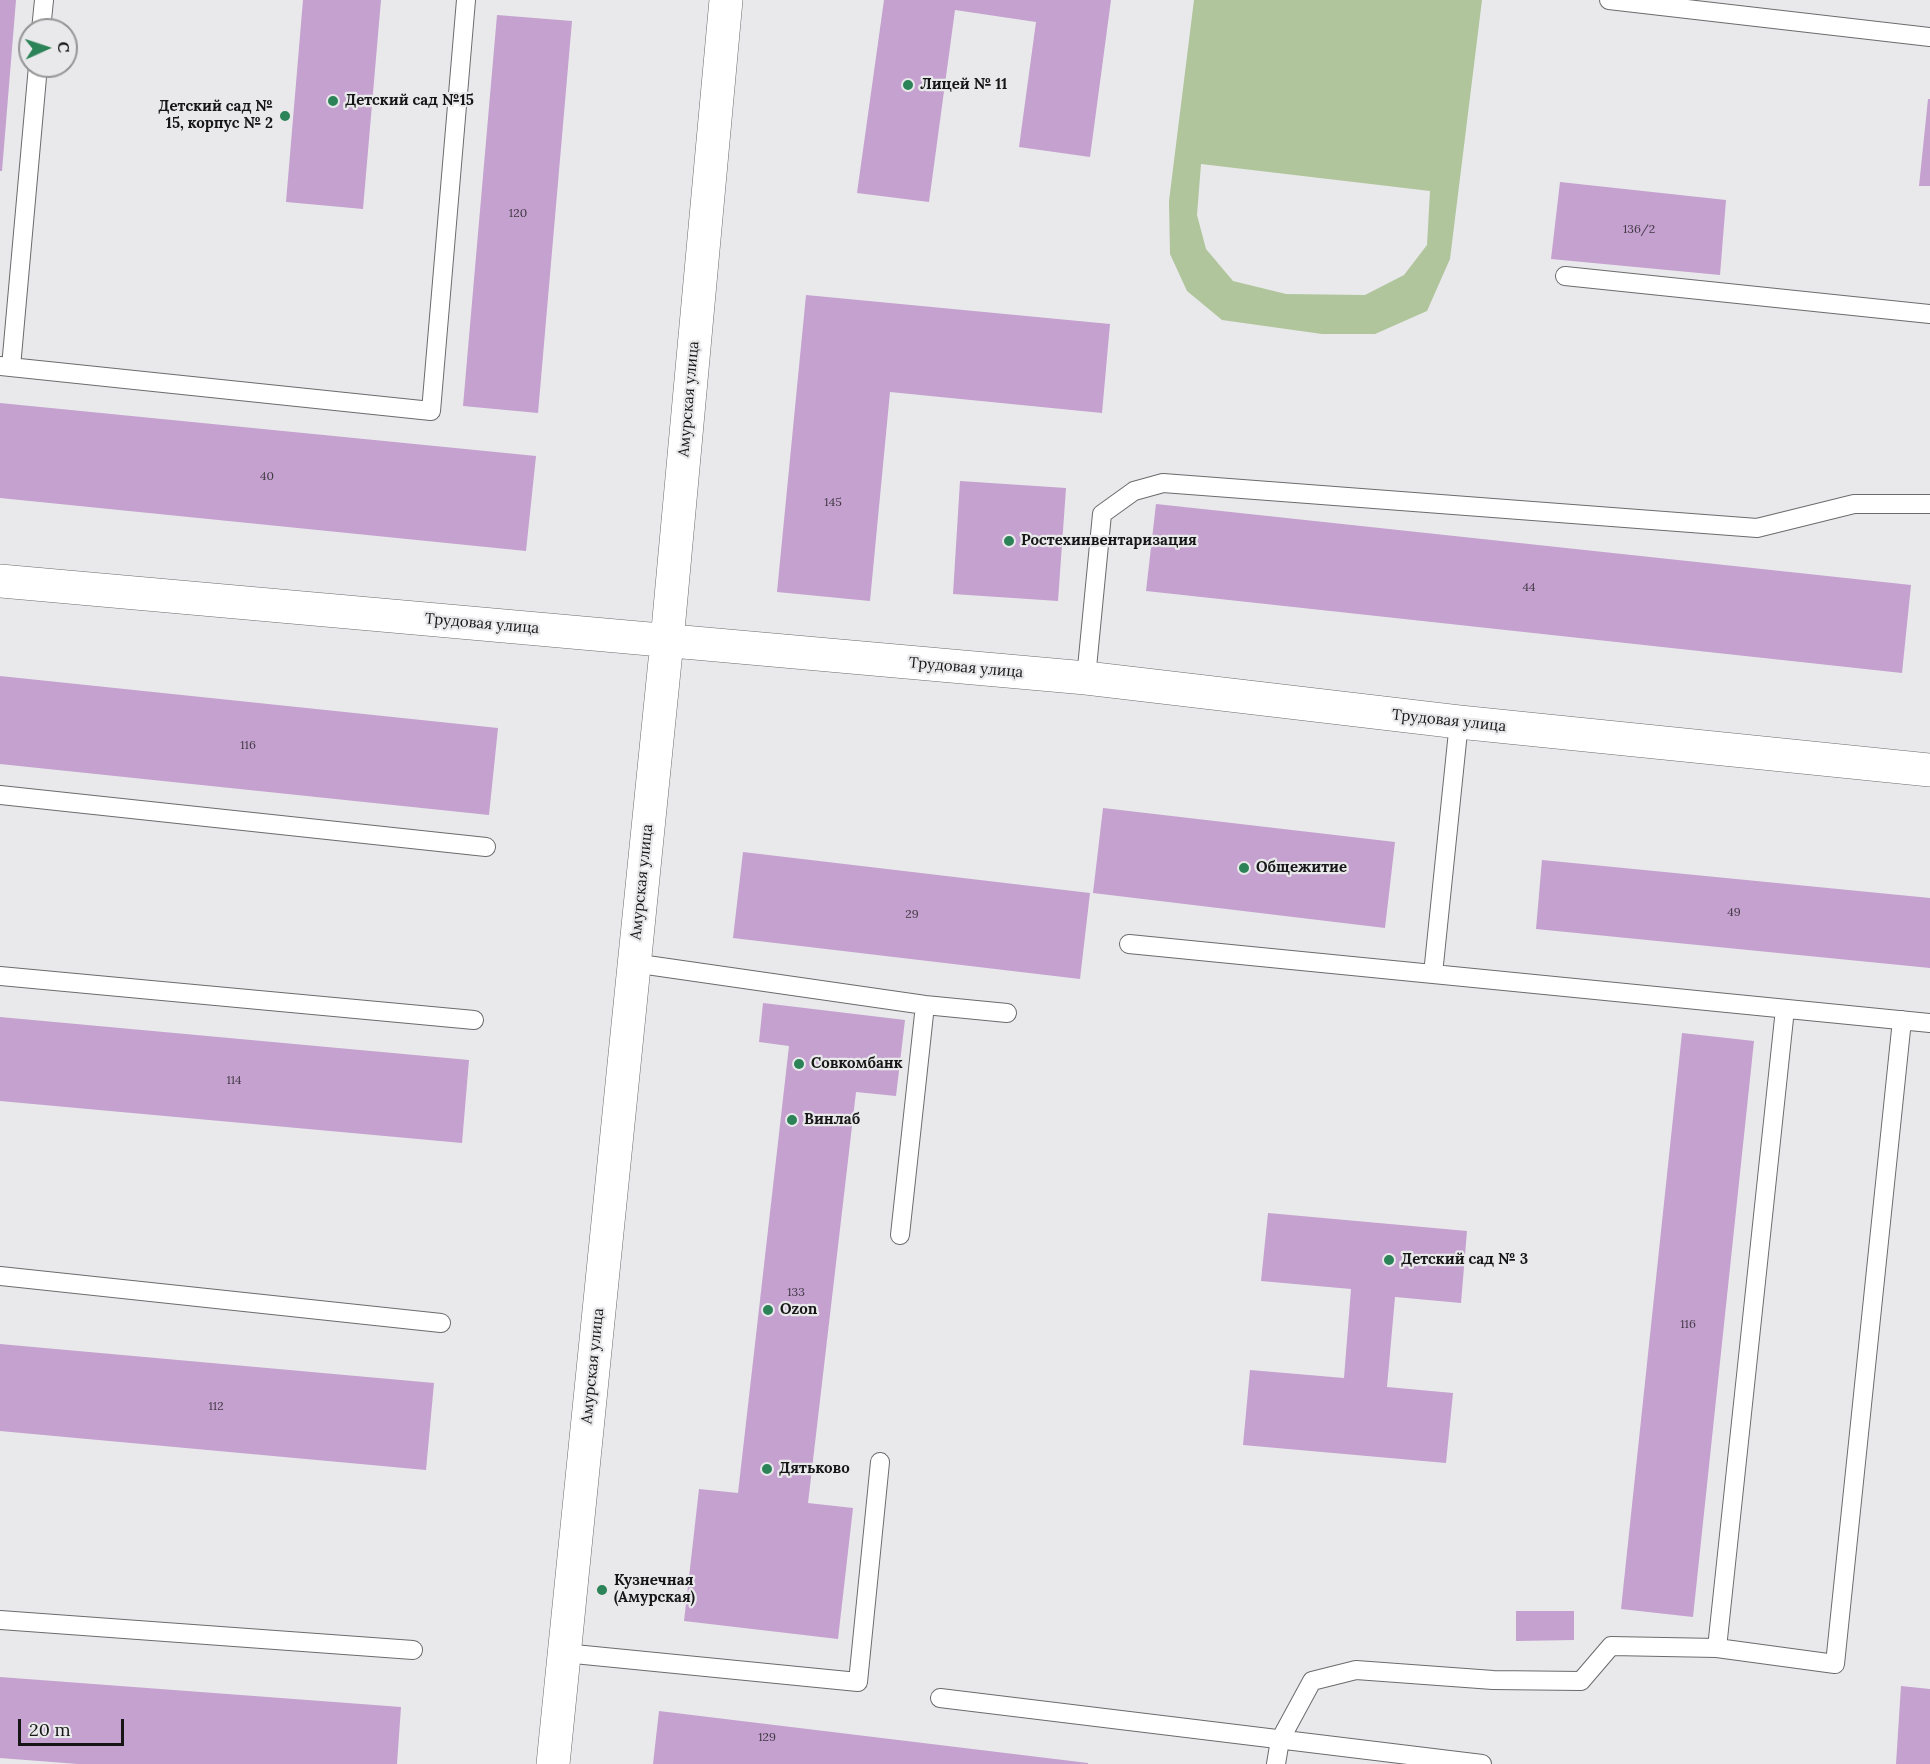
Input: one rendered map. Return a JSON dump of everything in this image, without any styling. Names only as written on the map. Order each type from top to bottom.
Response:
[{"type":"street","name":"Амурская улица","points":[[553,1764],[667,641],[726,0]]},
{"type":"street","name":"Трудовая улица","points":[[0,581],[1086,678],[1459,722],[1930,770]]},
{"type":"lane","points":[[42,18],[44,0]]},
{"type":"lane","points":[[37,78],[6,367],[431,411],[466,0]]},
{"type":"lane","points":[[1609,0],[1930,37]]},
{"type":"lane","points":[[1565,276],[1930,314]]},
{"type":"lane","points":[[1086,678],[1102,514],[1134,491],[1163,483],[1757,528],[1854,504],[1930,504]]},
{"type":"lane","points":[[1433,974],[1459,722]]},
{"type":"lane","points":[[0,795],[486,847]]},
{"type":"lane","points":[[1129,944],[1930,1023]]},
{"type":"lane","points":[[633,963],[925,1005],[1007,1013]]},
{"type":"lane","points":[[0,976],[474,1020]]},
{"type":"lane","points":[[900,1234],[925,1005]]},
{"type":"lane","points":[[1718,1648],[1785,1009]]},
{"type":"lane","points":[[1276,1764],[1280,1740],[1312,1682],[1356,1670],[1493,1680],[1581,1681],[1611,1646],[1718,1648],[1835,1664],[1902,1020]]},
{"type":"lane","points":[[0,1276],[441,1323]]},
{"type":"lane","points":[[564,1653],[858,1682],[880,1462]]},
{"type":"lane","points":[[0,1620],[413,1650]]},
{"type":"lane","points":[[940,1698],[1482,1764]]},
{"type":"green space","points":[[1194,0],[1482,0],[1450,259],[1427,311],[1375,334],[1322,334],[1222,320],[1187,291],[1170,254],[1169,201]],"holes":[[[1201,164],[1430,191],[1427,245],[1404,275],[1365,295],[1286,294],[1233,281],[1206,249],[1197,215]]]},
{"type":"building","points":[[0,0],[16,0],[2,171],[0,171]]},
{"type":"building","name":"Детский сад №15","points":[[303,0],[381,0],[363,209],[286,202]]},
{"type":"building","name":"Лицей № 11","points":[[884,0],[1111,0],[1090,157],[1019,147],[1036,22],[955,10],[929,202],[857,193]]},
{"type":"building","points":[[497,15],[572,21],[538,413],[463,406]]},
{"type":"building","points":[[1928,99],[1930,99],[1930,186],[1919,186]]},
{"type":"building","points":[[1560,182],[1726,200],[1720,275],[1551,259]]},
{"type":"building","points":[[806,295],[1110,324],[1102,413],[890,392],[870,601],[777,592]]},
{"type":"building","points":[[0,403],[536,456],[526,551],[0,498]]},
{"type":"building","name":"Ростехинвентаризация","points":[[960,481],[1066,488],[1058,601],[953,594]]},
{"type":"building","points":[[1156,504],[1911,585],[1902,673],[1146,591]]},
{"type":"building","points":[[0,676],[498,728],[489,815],[0,764]]},
{"type":"building","name":"Общежитие","points":[[1103,808],[1395,842],[1385,928],[1093,893]]},
{"type":"building","points":[[743,852],[1090,893],[1080,979],[733,938]]},
{"type":"building","points":[[1542,860],[1930,898],[1930,968],[1536,929]]},
{"type":"building","points":[[763,1003],[905,1020],[896,1096],[856,1092],[808,1503],[853,1508],[838,1639],[684,1621],[699,1489],[738,1493],[789,1046],[759,1042]]},
{"type":"building","points":[[0,1017],[469,1060],[462,1143],[0,1101]]},
{"type":"building","points":[[1682,1033],[1754,1041],[1693,1617],[1621,1609]]},
{"type":"building","points":[[1268,1213],[1467,1231],[1461,1303],[1395,1297],[1387,1387],[1453,1393],[1446,1463],[1243,1445],[1250,1370],[1344,1378],[1351,1289],[1261,1281]]},
{"type":"building","points":[[0,1344],[434,1383],[426,1470],[0,1431]]},
{"type":"building","points":[[1516,1611],[1574,1611],[1574,1640],[1516,1641]]},
{"type":"building","points":[[0,1677],[401,1707],[397,1764],[78,1764],[0,1758]]},
{"type":"building","points":[[1901,1686],[1930,1689],[1930,1764],[1896,1764]]},
{"type":"building","points":[[659,1711],[1088,1763],[1088,1764],[653,1764]]},
{"type":"place","name":"Лицей № 11","points":[[908,85]]},
{"type":"place","name":"Детский сад №15","points":[[333,101]]},
{"type":"place","name":"Детский сад № 15, корпус № 2","points":[[285,116]]},
{"type":"place","name":"Ростехинвентаризация","points":[[1009,541]]},
{"type":"place","name":"Общежитие","points":[[1244,868]]},
{"type":"place","name":"Совкомбанк","points":[[799,1064]]},
{"type":"place","name":"Винлаб","points":[[792,1120]]},
{"type":"place","name":"Детский сад № 3","points":[[1389,1260]]},
{"type":"place","name":"Ozon","points":[[768,1310]]},
{"type":"place","name":"Дятьково","points":[[767,1469]]},
{"type":"place","name":"Кузнечная (Амурская)","points":[[602,1590]]}]
